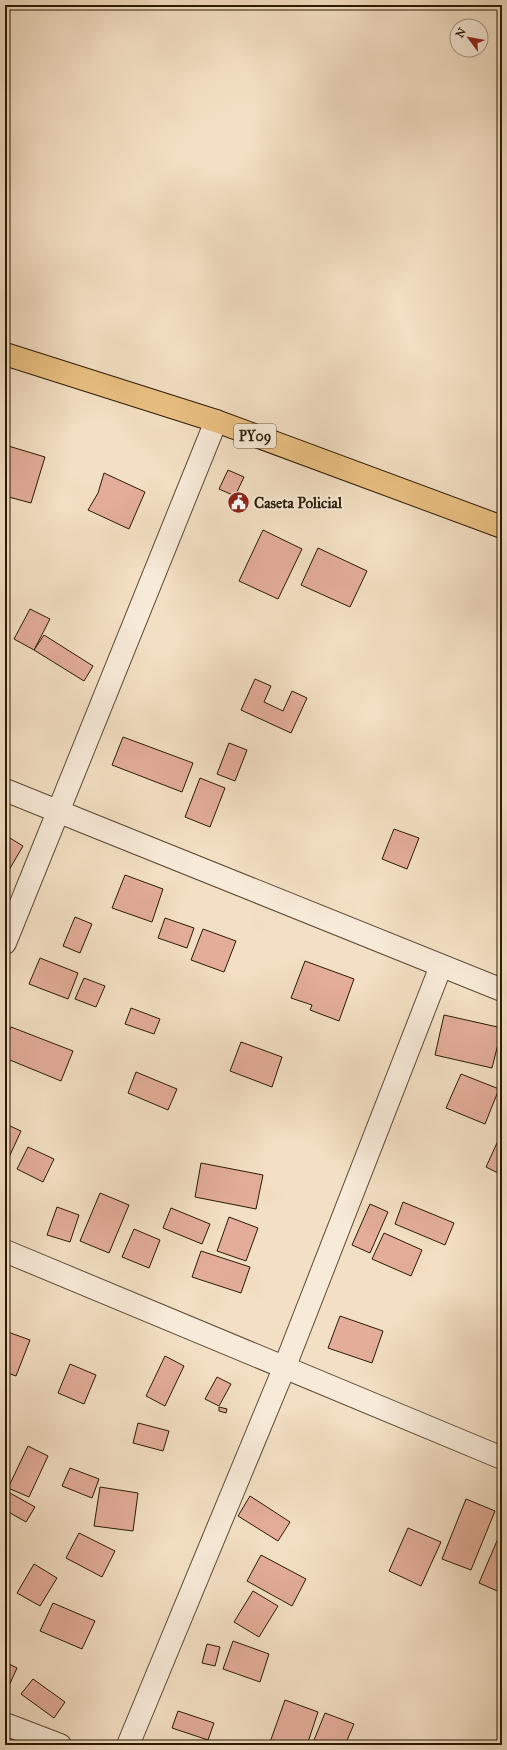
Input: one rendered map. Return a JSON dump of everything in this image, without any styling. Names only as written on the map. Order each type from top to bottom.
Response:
[{"type":"highway","name":"PY09","points":[[5,354],[216,421],[502,527]]},
{"type":"street","points":[[5,943],[216,421]]},
{"type":"street","points":[[5,790],[502,990]]},
{"type":"street","points":[[128,1745],[285,1366],[441,966]]},
{"type":"street","points":[[5,1251],[285,1366],[502,1458]]},
{"type":"street","points":[[5,1724],[60,1745]]},
{"type":"building","points":[[5,445],[45,457],[31,503],[5,496]]},
{"type":"building","points":[[228,470],[244,477],[235,496],[219,489]]},
{"type":"building","points":[[104,473],[145,492],[129,529],[88,510],[98,493]]},
{"type":"building","points":[[263,530],[302,549],[278,599],[239,581]]},
{"type":"building","points":[[318,548],[367,571],[350,607],[301,585]]},
{"type":"building","points":[[30,609],[50,619],[34,650],[14,639]]},
{"type":"building","points":[[44,635],[93,666],[84,681],[34,650]]},
{"type":"building","points":[[255,679],[271,686],[264,702],[283,711],[292,691],[307,698],[291,733],[241,710]]},
{"type":"building","points":[[123,737],[193,763],[182,792],[112,765]]},
{"type":"building","points":[[229,743],[247,750],[235,781],[217,774]]},
{"type":"building","points":[[200,778],[225,788],[210,827],[185,817]]},
{"type":"building","points":[[394,829],[419,838],[407,869],[382,859]]},
{"type":"building","points":[[5,835],[23,846],[5,877]]},
{"type":"building","points":[[125,875],[163,889],[152,922],[112,908]]},
{"type":"building","points":[[75,917],[92,924],[80,953],[63,946]]},
{"type":"building","points":[[165,918],[194,928],[187,948],[158,938]]},
{"type":"building","points":[[203,929],[236,941],[224,972],[191,960]]},
{"type":"building","points":[[40,958],[78,973],[68,999],[29,984]]},
{"type":"building","points":[[305,961],[354,979],[339,1021],[310,1010],[312,1005],[291,998]]},
{"type":"building","points":[[84,978],[105,986],[96,1007],[75,999]]},
{"type":"building","points":[[131,1008],[160,1019],[154,1034],[125,1024]]},
{"type":"building","points":[[444,1015],[502,1028],[492,1068],[435,1055]]},
{"type":"building","points":[[11,1027],[73,1051],[61,1081],[5,1058],[5,1041]]},
{"type":"building","points":[[241,1042],[282,1057],[272,1087],[230,1071]]},
{"type":"building","points":[[136,1072],[177,1089],[168,1110],[128,1093]]},
{"type":"building","points":[[461,1074],[499,1089],[485,1124],[446,1108]]},
{"type":"building","points":[[10,1126],[21,1131],[5,1166],[5,1136]]},
{"type":"building","points":[[502,1132],[502,1175],[486,1167]]},
{"type":"building","points":[[28,1147],[54,1159],[43,1182],[17,1169]]},
{"type":"building","points":[[201,1163],[263,1175],[256,1209],[195,1197]]},
{"type":"building","points":[[100,1193],[129,1205],[109,1253],[80,1241]]},
{"type":"building","points":[[403,1202],[454,1223],[445,1245],[395,1224]]},
{"type":"building","points":[[370,1204],[388,1212],[370,1253],[352,1245]]},
{"type":"building","points":[[57,1207],[79,1215],[70,1242],[47,1235]]},
{"type":"building","points":[[171,1208],[210,1224],[202,1244],[163,1228]]},
{"type":"building","points":[[229,1217],[258,1228],[246,1261],[217,1251]]},
{"type":"building","points":[[134,1229],[160,1240],[149,1268],[122,1257]]},
{"type":"building","points":[[384,1233],[422,1250],[411,1276],[372,1259]]},
{"type":"building","points":[[201,1251],[250,1267],[241,1293],[192,1277]]},
{"type":"building","points":[[340,1316],[383,1331],[372,1363],[328,1348]]},
{"type":"building","points":[[5,1331],[30,1340],[16,1376],[5,1372]]},
{"type":"building","points":[[165,1356],[184,1366],[165,1406],[146,1396]]},
{"type":"building","points":[[70,1364],[96,1375],[84,1404],[58,1393]]},
{"type":"building","points":[[217,1377],[231,1384],[219,1406],[205,1399]]},
{"type":"building","points":[[219,1407],[227,1409],[226,1413],[219,1411]]},
{"type":"building","points":[[138,1423],[169,1431],[163,1451],[133,1443]]},
{"type":"building","points":[[28,1446],[48,1456],[29,1497],[8,1488]]},
{"type":"building","points":[[70,1468],[99,1479],[92,1498],[62,1486]]},
{"type":"building","points":[[100,1487],[138,1493],[133,1531],[94,1526]]},
{"type":"building","points":[[10,1493],[35,1507],[26,1522],[5,1510],[5,1502]]},
{"type":"building","points":[[250,1496],[290,1522],[278,1541],[238,1516]]},
{"type":"building","points":[[466,1499],[495,1511],[471,1570],[442,1559]]},
{"type":"building","points":[[408,1528],[441,1542],[421,1586],[389,1571]]},
{"type":"building","points":[[502,1529],[502,1593],[479,1583]]},
{"type":"building","points":[[79,1533],[115,1551],[102,1577],[66,1558]]},
{"type":"building","points":[[261,1555],[306,1579],[292,1606],[247,1581]]},
{"type":"building","points":[[34,1564],[57,1578],[40,1606],[17,1593]]},
{"type":"building","points":[[253,1591],[278,1606],[259,1637],[234,1622]]},
{"type":"building","points":[[53,1603],[95,1621],[82,1649],[40,1631]]},
{"type":"building","points":[[233,1641],[269,1654],[260,1682],[223,1669]]},
{"type":"building","points":[[207,1644],[220,1647],[215,1666],[202,1663]]},
{"type":"building","points":[[5,1662],[17,1668],[7,1690],[5,1689]]},
{"type":"building","points":[[33,1679],[65,1702],[54,1718],[21,1694]]},
{"type":"building","points":[[285,1700],[318,1712],[307,1745],[269,1745]]},
{"type":"building","points":[[178,1711],[214,1723],[208,1740],[172,1728]]},
{"type":"building","points":[[325,1713],[354,1724],[345,1745],[312,1745]]},
{"type":"place","name":"Caseta Policial","points":[[238,503]]}]
